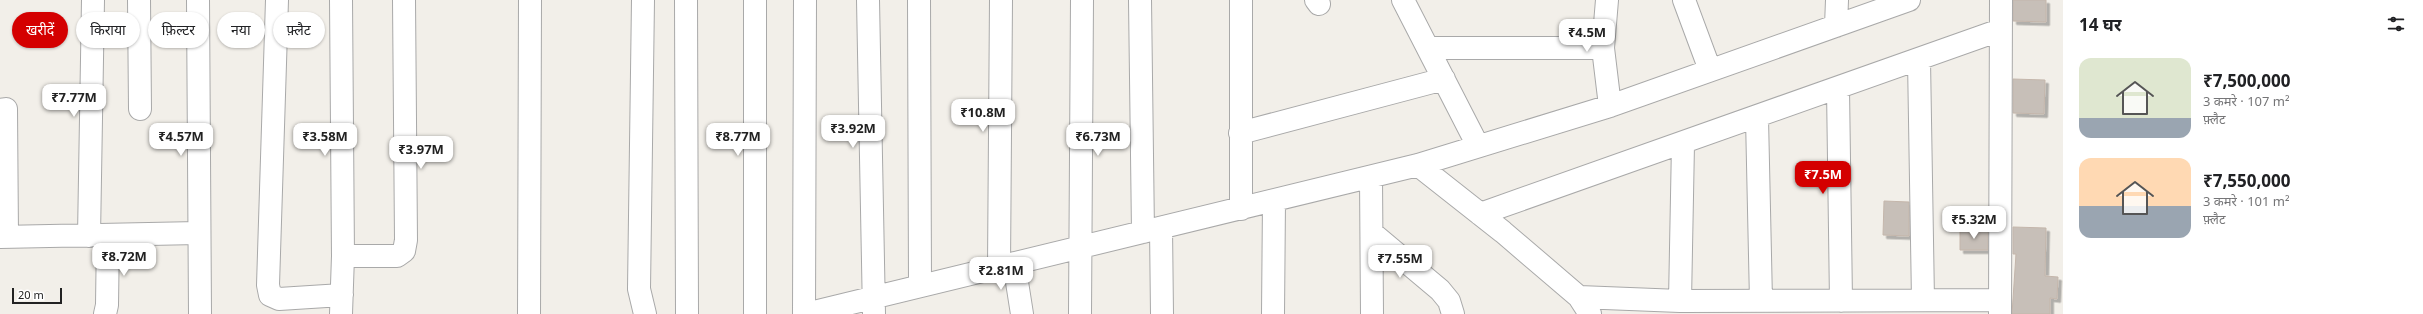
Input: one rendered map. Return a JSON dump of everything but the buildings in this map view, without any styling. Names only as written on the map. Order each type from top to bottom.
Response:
[{"type":"street","points":[[93,0],[99,236],[107,305],[105,314]]},
{"type":"street","points":[[139,0],[140,110]]},
{"type":"street","points":[[198,0],[198,233],[200,314]]},
{"type":"street","points":[[277,0],[268,285],[270,295],[279,299],[341,305],[344,256],[341,0]]},
{"type":"street","points":[[344,256],[397,256],[404,251],[406,240],[404,0]]},
{"type":"street","points":[[529,314],[530,0]]},
{"type":"street","points":[[642,0],[639,289],[645,314]]},
{"type":"street","points":[[686,0],[687,314]]},
{"type":"street","points":[[755,0],[755,314]]},
{"type":"street","points":[[804,0],[805,314],[873,306],[920,286],[1371,178],[1418,165],[1610,106],[1909,0]]},
{"type":"street","points":[[868,0],[873,306]]},
{"type":"street","points":[[919,0],[920,286]]},
{"type":"street","points":[[1001,0],[1006,265],[1022,314]]},
{"type":"street","points":[[1080,314],[1082,0]]},
{"type":"street","points":[[1140,0],[1152,230],[1162,314]]},
{"type":"street","points":[[1241,0],[1241,209]]},
{"type":"street","points":[[1404,0],[1430,48],[1478,146]]},
{"type":"street","points":[[1607,0],[1603,48],[1610,106]]},
{"type":"street","points":[[1684,0],[1710,70]]},
{"type":"street","points":[[1836,26],[1837,0]]},
{"type":"street","points":[[1418,165],[1480,214],[1584,306],[1680,302],[1923,300],[2000,307],[2001,0]]},
{"type":"street","points":[[1480,214],[1757,118],[2000,30]]},
{"type":"street","points":[[1430,48],[1603,48]]},
{"type":"street","points":[[1919,60],[1923,300]]},
{"type":"street","points":[[1240,133],[1444,79]]},
{"type":"street","points":[[1838,89],[1841,301]]},
{"type":"street","points":[[0,110],[6,110],[3,237],[198,233]]},
{"type":"street","points":[[1757,118],[1761,301]]},
{"type":"street","points":[[1680,302],[1683,144]]},
{"type":"street","points":[[1371,178],[1372,314]]},
{"type":"street","points":[[1273,314],[1274,201]]},
{"type":"street","points":[[1372,233],[1440,290],[1449,301],[1453,314]]}]
